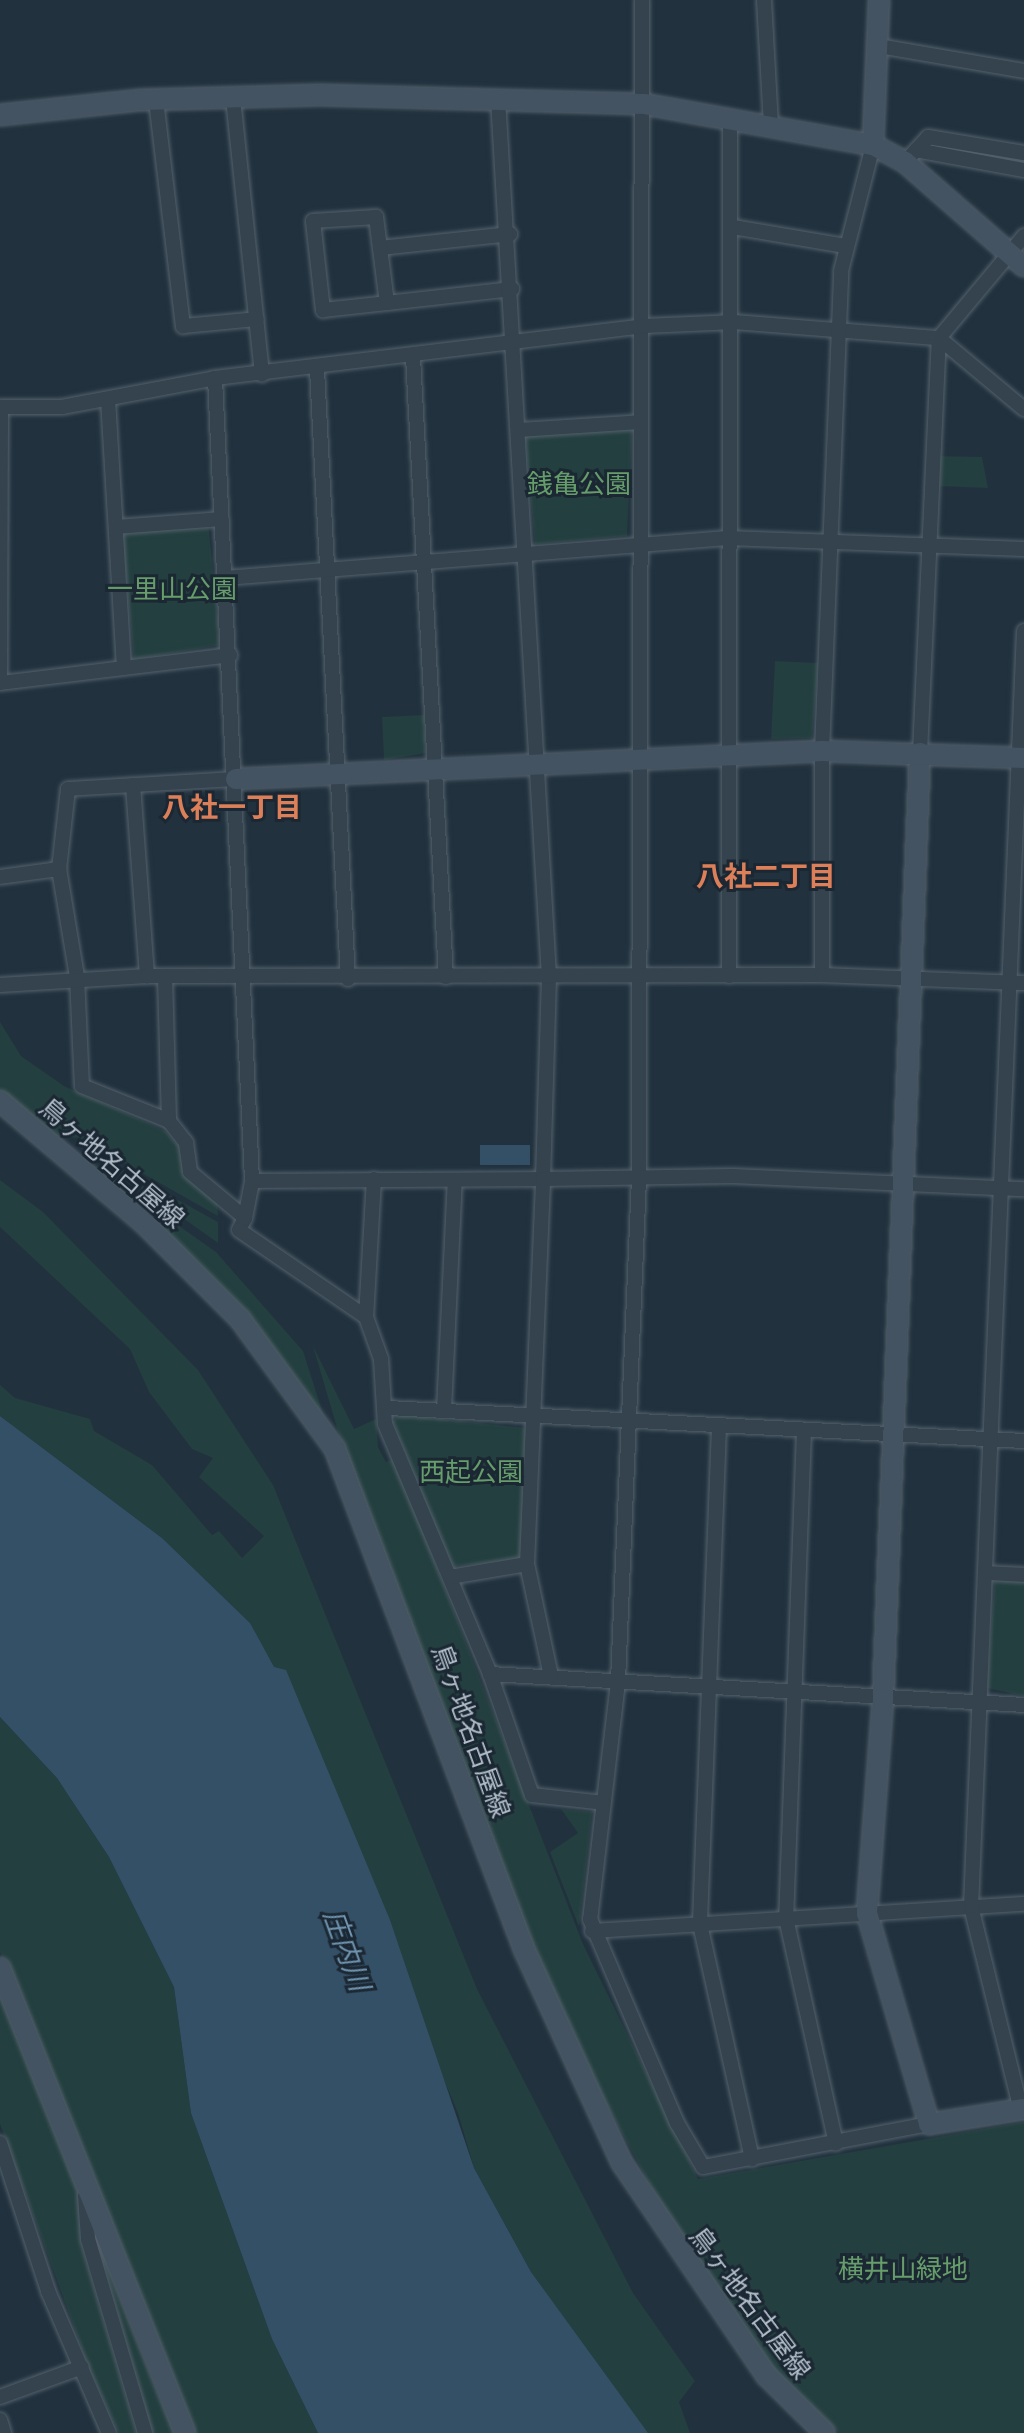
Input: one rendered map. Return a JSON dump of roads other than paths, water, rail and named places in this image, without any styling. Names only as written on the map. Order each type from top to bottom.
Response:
[{"type":"street","points":[[642,0],[644,326],[638,543],[637,760],[639,1178],[618,1682],[592,1931],[703,2167],[929,2124],[1022,2110],[971,1907],[1001,1188],[1017,983],[1024,631]]},
{"type":"street","points":[[764,0],[771,127]]},
{"type":"street","points":[[822,975],[822,751],[838,330],[845,246],[873,145],[879,0]]},
{"type":"street","points":[[879,46],[1024,71]]},
{"type":"street","points":[[233,98],[262,374]]},
{"type":"street","points":[[0,115],[156,100],[233,98],[498,98],[644,104],[873,145],[911,156],[1024,170]]},
{"type":"street","points":[[498,98],[510,234],[513,345],[549,977],[527,1564],[551,1676]]},
{"type":"street","points":[[156,100],[183,326],[257,319]]},
{"type":"street","points":[[729,976],[727,538],[734,322],[730,120]]},
{"type":"street","points":[[911,156],[928,137],[1024,153]]},
{"type":"street","points":[[911,156],[1017,259]]},
{"type":"street","points":[[387,303],[376,217],[313,221],[323,310],[387,303],[512,289]]},
{"type":"street","points":[[733,227],[845,246]]},
{"type":"street","points":[[380,248],[510,234]]},
{"type":"street","points":[[929,2124],[867,1913],[883,1699],[910,978],[939,338],[1017,259],[1024,236]]},
{"type":"street","points":[[230,655],[0,683],[0,407],[108,399],[215,378],[317,369],[644,326],[734,322],[939,338],[1024,409]]},
{"type":"street","points":[[413,356],[446,977]]},
{"type":"street","points":[[317,369],[348,979]]},
{"type":"street","points":[[215,378],[236,779],[252,1181],[245,1218],[239,1230],[366,1317]]},
{"type":"street","points":[[108,399],[124,668]]},
{"type":"street","points":[[518,430],[641,422]]},
{"type":"street","points":[[116,527],[222,519]]},
{"type":"street","points":[[225,578],[424,559],[727,538],[829,539],[1024,549]]},
{"type":"street","points":[[245,1218],[190,1172],[186,1143],[169,1121],[82,1086],[77,977],[59,869],[68,789],[822,751],[1021,758]]},
{"type":"street","points":[[133,785],[147,976]]},
{"type":"street","points":[[0,877],[59,869]]},
{"type":"street","points":[[0,985],[77,977],[147,976],[348,979],[822,975],[1017,983]]},
{"type":"street","points":[[165,977],[169,1121]]},
{"type":"street","name":"鳥ヶ地名古屋線","points":[[0,1101],[144,1223],[240,1319],[335,1449],[524,1949],[622,2163],[767,2376],[825,2433]]},
{"type":"street","points":[[252,1181],[639,1178],[1024,1189]]},
{"type":"street","points":[[374,1179],[366,1317],[388,1408],[385,1424],[490,1674],[532,1795],[604,1803]]},
{"type":"street","points":[[444,1410],[455,1180]]},
{"type":"street","points":[[388,1408],[1024,1441]]},
{"type":"street","points":[[719,1427],[700,1924],[752,2159]]},
{"type":"street","points":[[804,1431],[786,1918],[836,2144]]},
{"type":"street","points":[[450,1577],[527,1564]]},
{"type":"street","points":[[986,1573],[1024,1575]]},
{"type":"street","points":[[490,1674],[1024,1705]]},
{"type":"street","points":[[592,1931],[1024,1904]]},
{"type":"street","points":[[0,1968],[85,2192],[185,2433]]},
{"type":"street","points":[[1,2148],[109,2433]]},
{"type":"street","points":[[85,2192],[88,2239],[145,2433]]},
{"type":"street","points":[[0,2397],[82,2367]]},
{"type":"street","points":[[0,2420],[4,2433]]},
{"type":"water","points":[[480,1145],[530,1145],[530,1165],[480,1165]]},
{"type":"water","name":"庄内川","points":[[0,1416],[162,1538],[250,1623],[274,1667],[286,1670],[390,1920],[474,2168],[531,2272],[648,2433],[318,2433],[272,2339],[191,2113],[174,1987],[109,1857],[57,1778],[0,1717]]},
{"type":"district","name":"八社一丁目","points":[[232,807]]},
{"type":"district","name":"八社二丁目","points":[[766,876]]},
{"type":"park label","name":"銭亀公園","points":[[579,484]]},
{"type":"park label","name":"一里山公園","points":[[172,589]]},
{"type":"park label","name":"西起公園","points":[[471,1472]]},
{"type":"park label","name":"横井山緑地","points":[[903,2269]]}]
